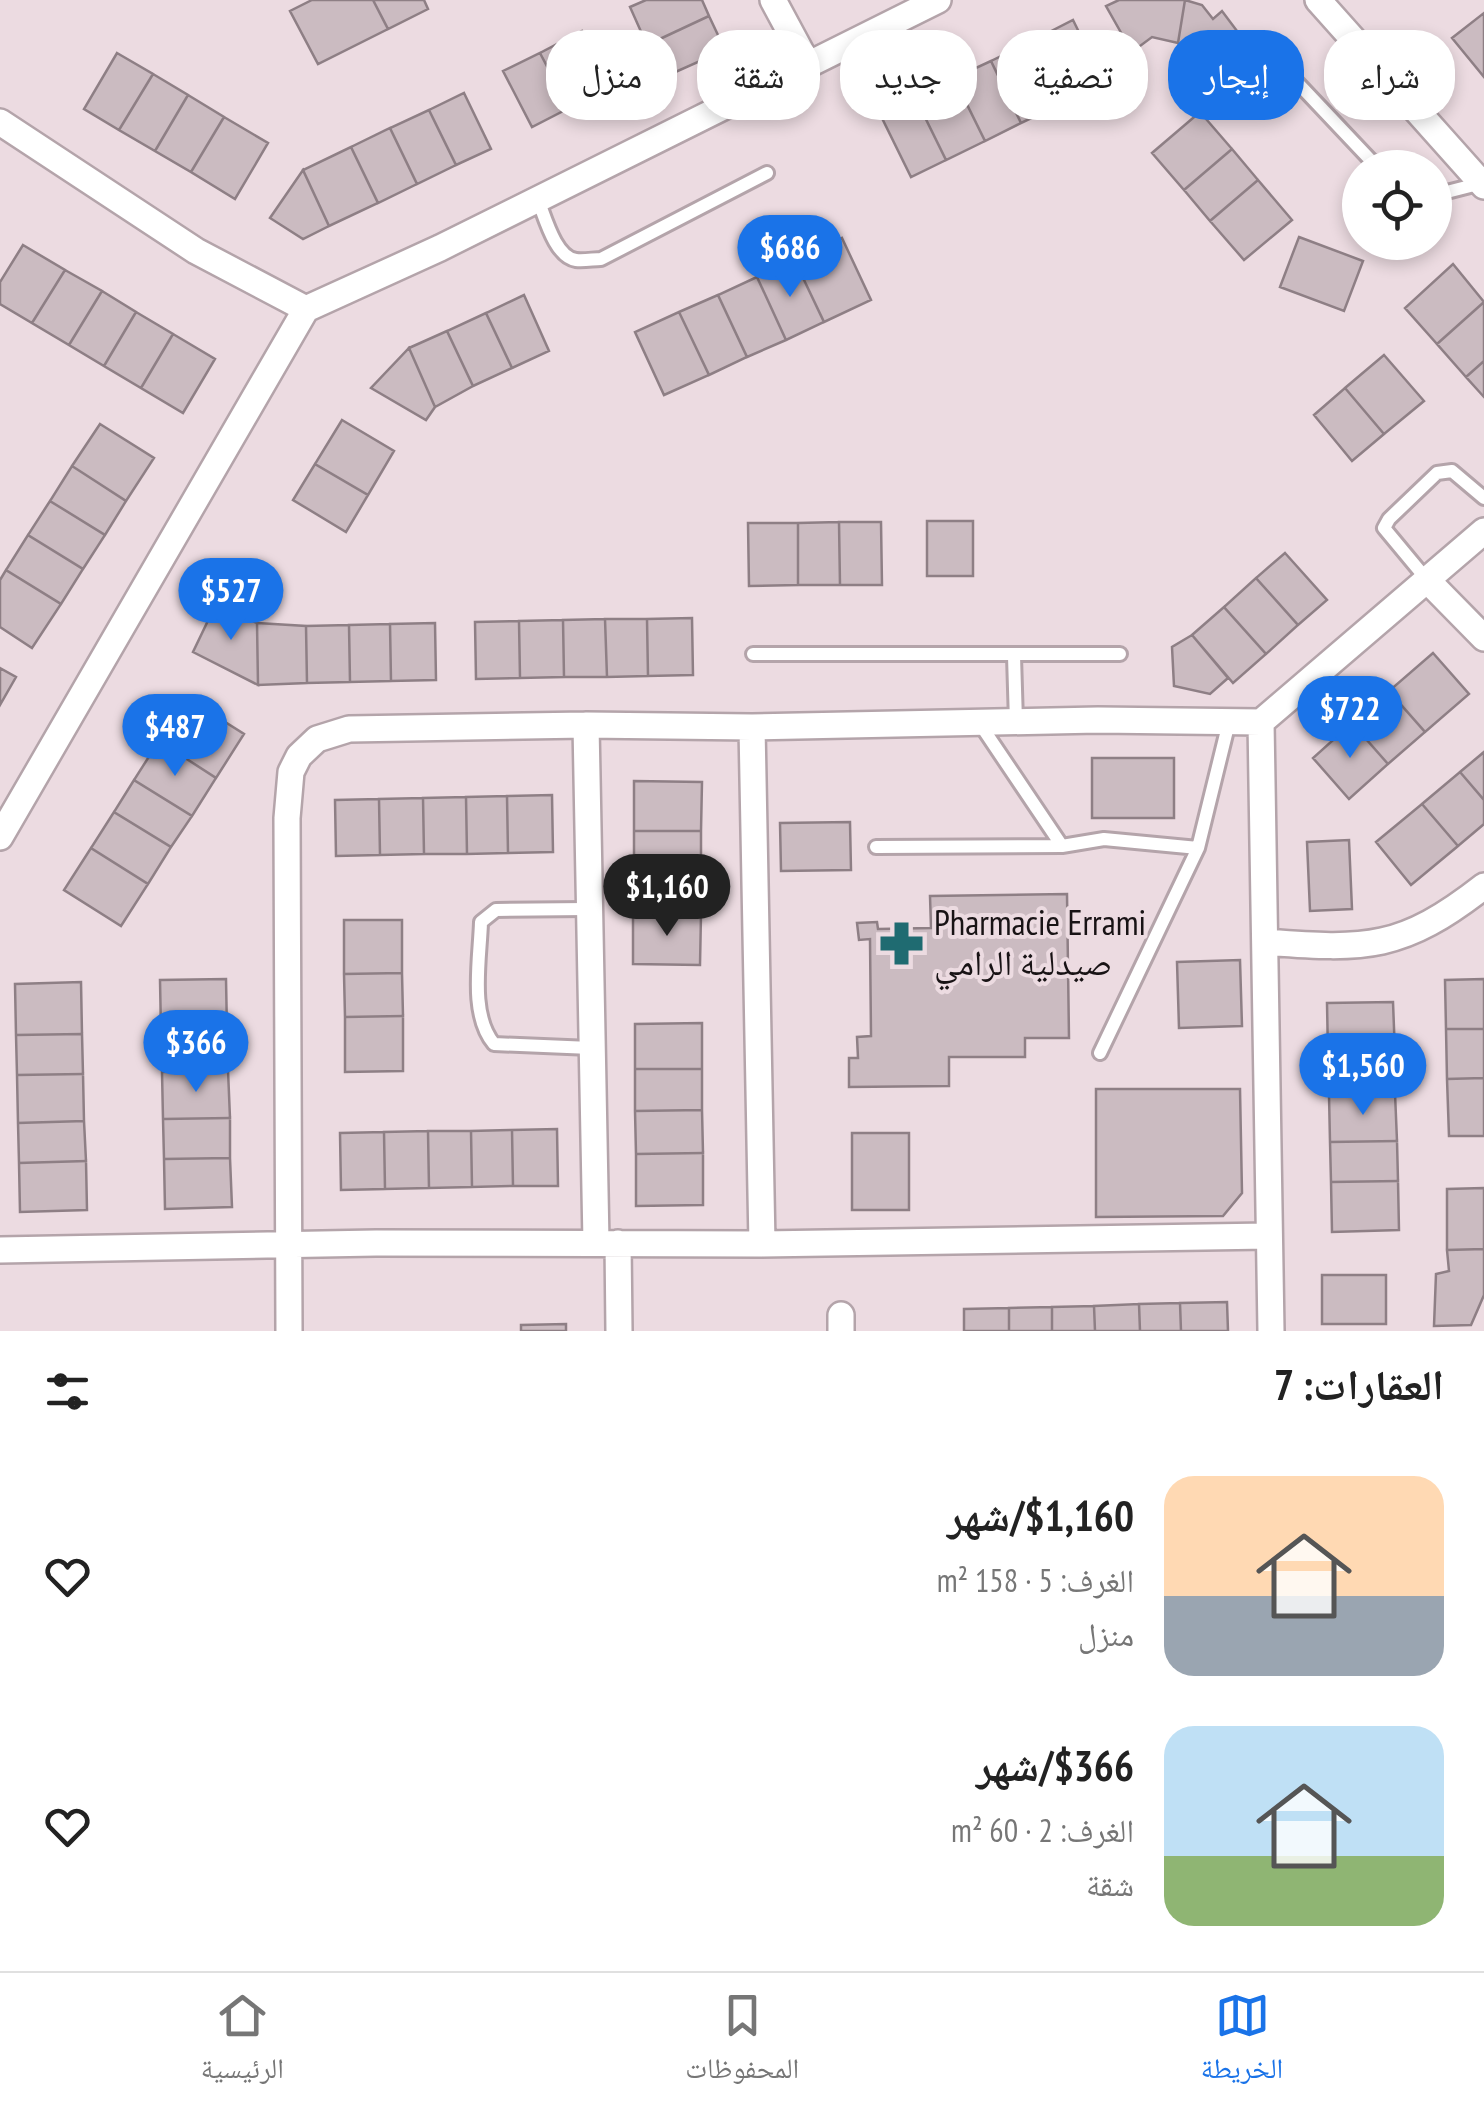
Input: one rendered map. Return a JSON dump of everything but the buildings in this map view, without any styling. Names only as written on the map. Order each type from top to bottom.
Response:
[{"type":"street","points":[[773,0],[789,30]]},
{"type":"street","points":[[820,59],[938,0]]},
{"type":"street","points":[[1318,0],[1483,185]]},
{"type":"street","points":[[0,837],[306,309],[698,120]]},
{"type":"street","points":[[0,122],[151,224],[306,309]]},
{"type":"street","points":[[289,1331],[287,818],[291,772],[299,756],[317,739],[348,729],[1261,722],[1484,531]]},
{"type":"street","points":[[1428,581],[1484,638]]},
{"type":"street","points":[[1261,722],[1270,1331]]},
{"type":"street","points":[[586,725],[591,1048],[607,1242],[619,1331]]},
{"type":"street","points":[[752,727],[762,1244]]},
{"type":"street","points":[[1265,942],[1317,946],[1380,943],[1434,923],[1484,886]]},
{"type":"street","points":[[0,1250],[1268,1236]]},
{"type":"lane","points":[[1304,90],[1361,150]]},
{"type":"lane","points":[[538,200],[559,248],[568,257],[601,259],[768,173]]},
{"type":"lane","points":[[1452,191],[1483,185]]},
{"type":"lane","points":[[1428,581],[1384,528],[1389,519],[1438,473],[1452,471],[1484,498]]},
{"type":"lane","points":[[753,654],[1120,654]]},
{"type":"lane","points":[[1014,656],[1016,722]]},
{"type":"lane","points":[[1100,1053],[1198,848],[1230,720]]},
{"type":"lane","points":[[978,722],[1062,846]]},
{"type":"lane","points":[[876,847],[1062,846],[1104,839],[1198,848]]},
{"type":"lane","points":[[587,909],[496,910],[481,922],[479,967],[482,1025],[494,1044],[591,1048]]},
{"type":"place","name":"Pharmacie Errami صيدلية الرامي","points":[[901,943]]}]
